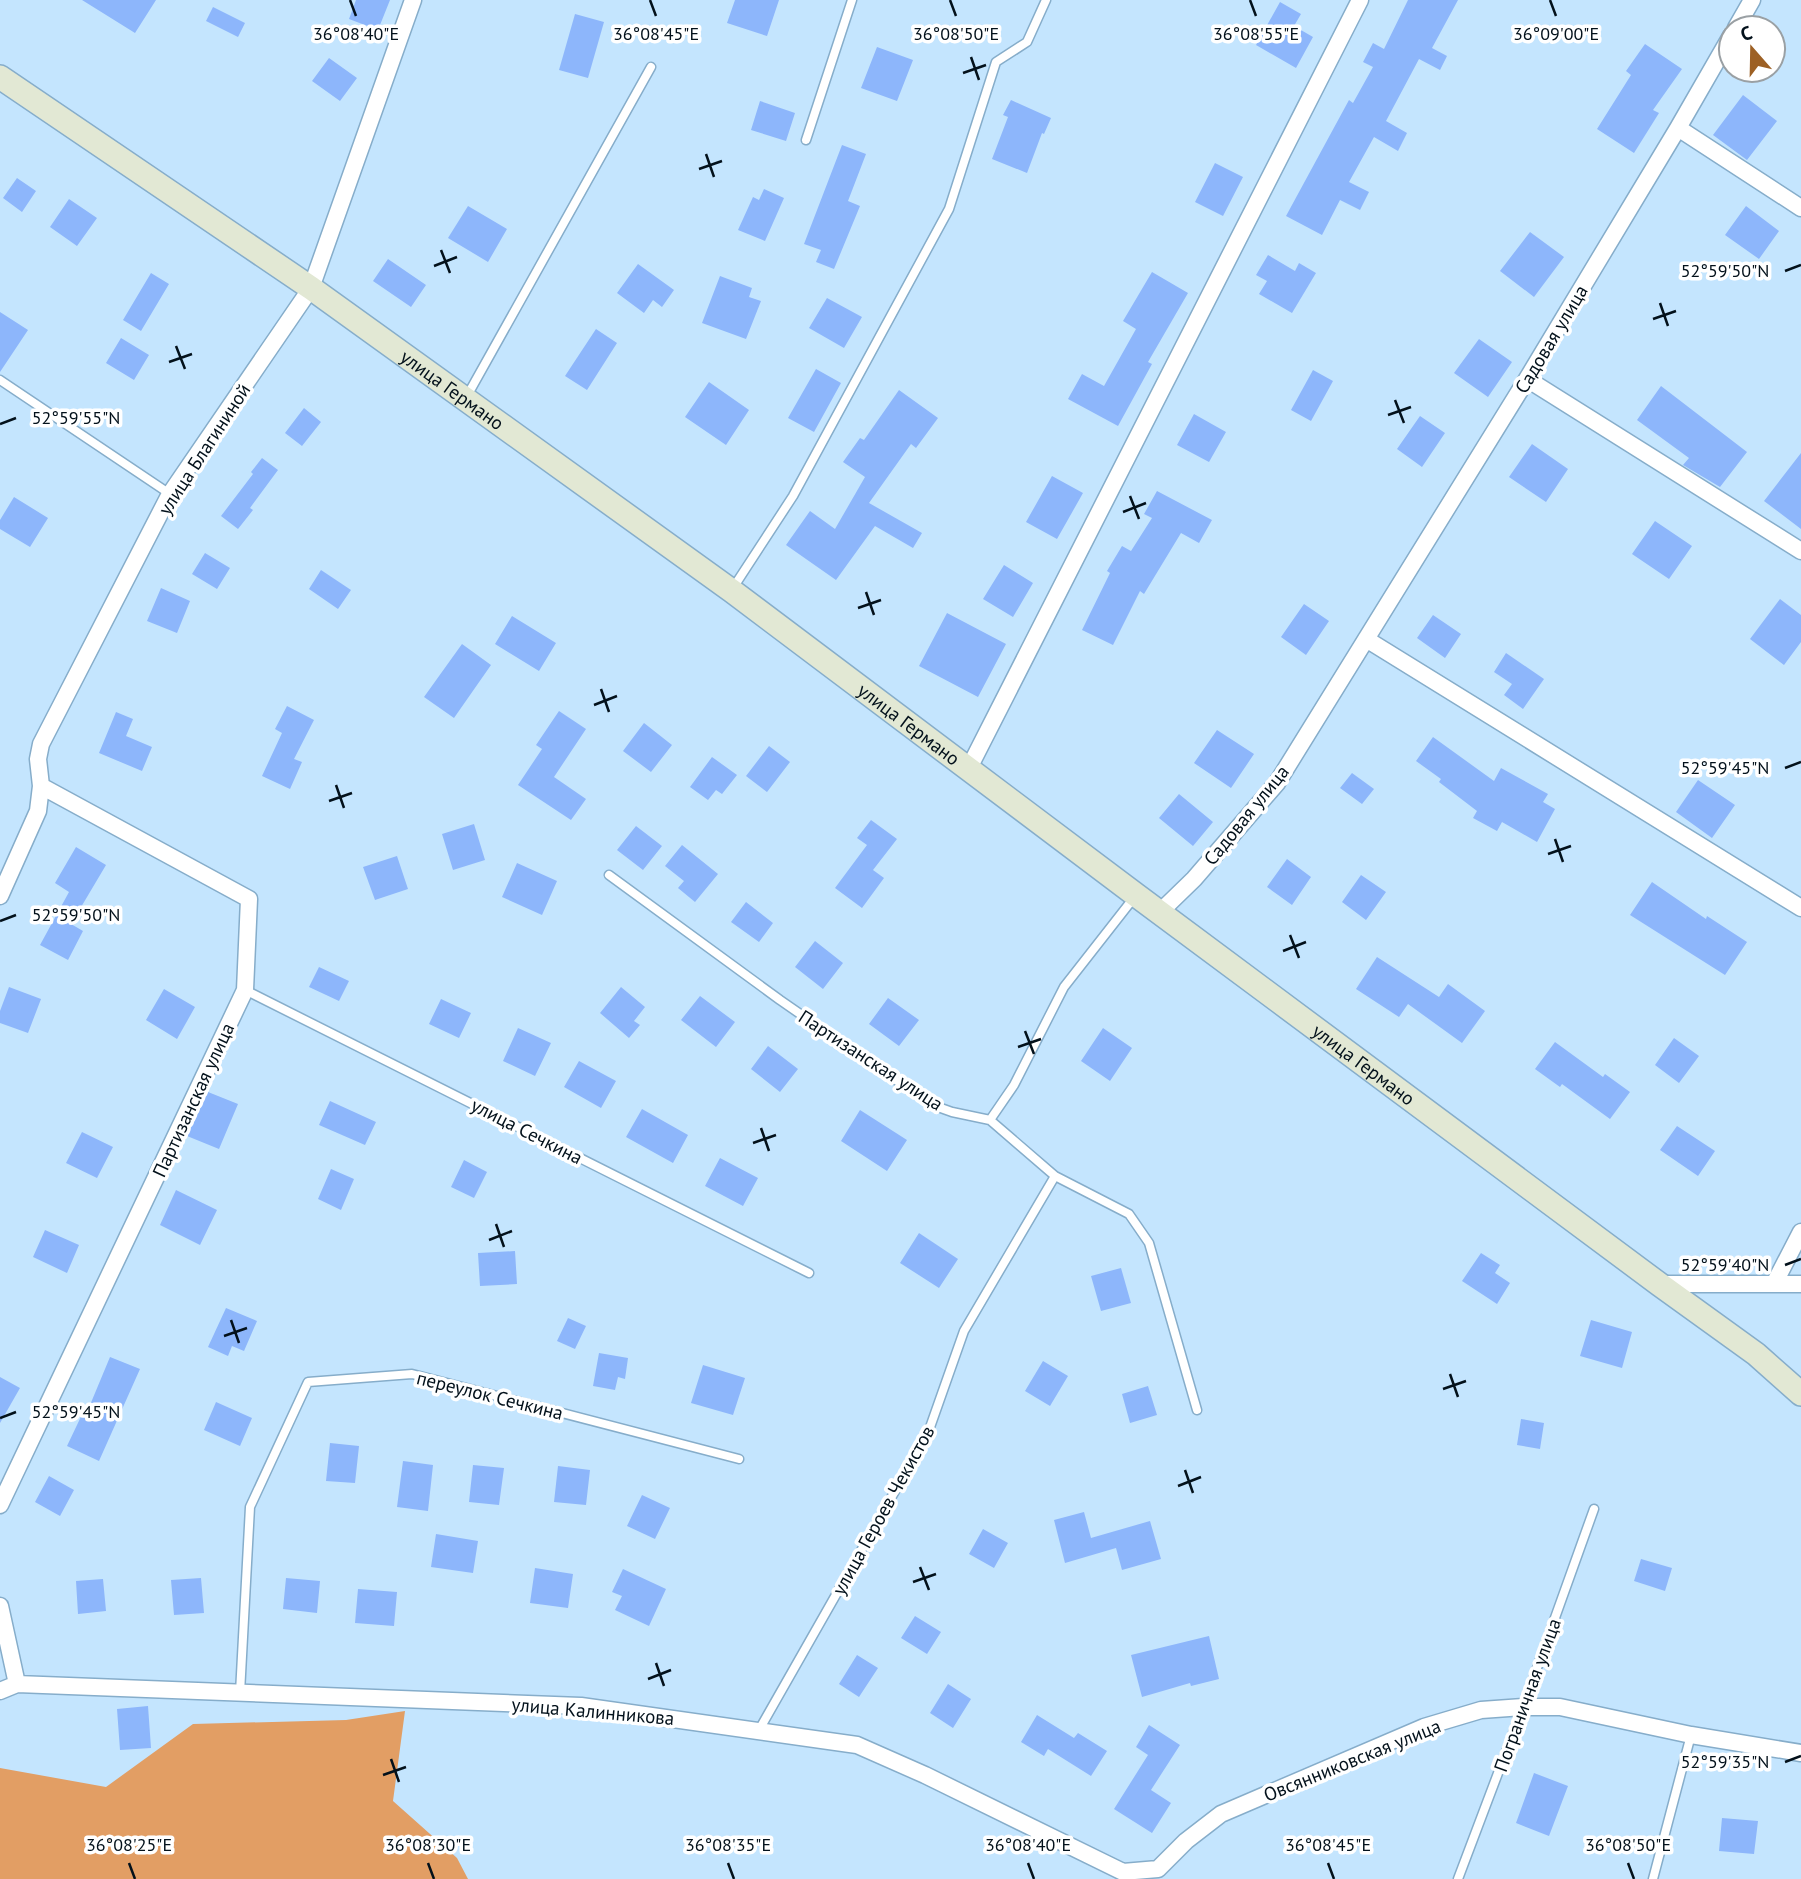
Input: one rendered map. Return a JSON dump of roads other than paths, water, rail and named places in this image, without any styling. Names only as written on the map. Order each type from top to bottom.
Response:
[{"type":"main road","name":"улица Германо","points":[[0,77],[311,288],[732,591],[968,770],[1756,1354],[1801,1394]]},
{"type":"street","name":"улица Благининой","points":[[0,896],[38,811],[41,786],[38,759],[41,744],[170,494],[311,288],[412,0]]},
{"type":"street","points":[[968,770],[1360,0]]},
{"type":"street","name":"Садовая улица","points":[[1160,912],[1194,879],[1277,783],[1527,379],[1717,60]]},
{"type":"street","points":[[1678,128],[1801,208]]},
{"type":"street","points":[[1527,379],[1801,551]]},
{"type":"street","points":[[1366,639],[1801,908]]},
{"type":"street","name":"Партизанская улица","points":[[0,1505],[245,990],[249,899],[41,786]]},
{"type":"street","points":[[1774,1284],[1801,1232]]},
{"type":"street","points":[[1659,1284],[1801,1284]]},
{"type":"street","points":[[0,1606],[17,1684]]},
{"type":"street","name":"улица Калинникова","points":[[0,1691],[17,1684],[581,1706],[760,1730],[857,1745],[925,1775],[1123,1872],[1158,1869]]},
{"type":"street","name":"Овсянниковская улица","points":[[1158,1869],[1186,1841],[1221,1814],[1424,1727],[1481,1710],[1560,1707],[1691,1735],[1801,1753]]},
{"type":"lane","points":[[806,140],[852,0]]},
{"type":"lane","points":[[732,591],[793,496],[948,209],[996,62],[1027,42],[1046,0]]},
{"type":"lane","points":[[466,399],[651,66]]},
{"type":"lane","points":[[0,380],[170,494]]},
{"type":"lane","name":"Партизанская улица","points":[[609,874],[780,1000],[894,1079],[938,1107],[990,1120]]},
{"type":"lane","points":[[1136,895],[1064,987],[1014,1085],[990,1120],[1055,1176],[1129,1214],[1149,1243],[1197,1410]]},
{"type":"lane","name":"улица Сечкина","points":[[245,990],[809,1273]]},
{"type":"lane","name":"улица Героев Чекистов","points":[[760,1730],[928,1433],[964,1331],[1055,1176]]},
{"type":"lane","name":"переулок Сечкина","points":[[240,1693],[250,1507],[308,1382],[412,1374],[739,1458]]},
{"type":"lane","name":"Пограничная улица","points":[[1458,1879],[1594,1509]]},
{"type":"lane","points":[[1653,1879],[1691,1735]]}]
